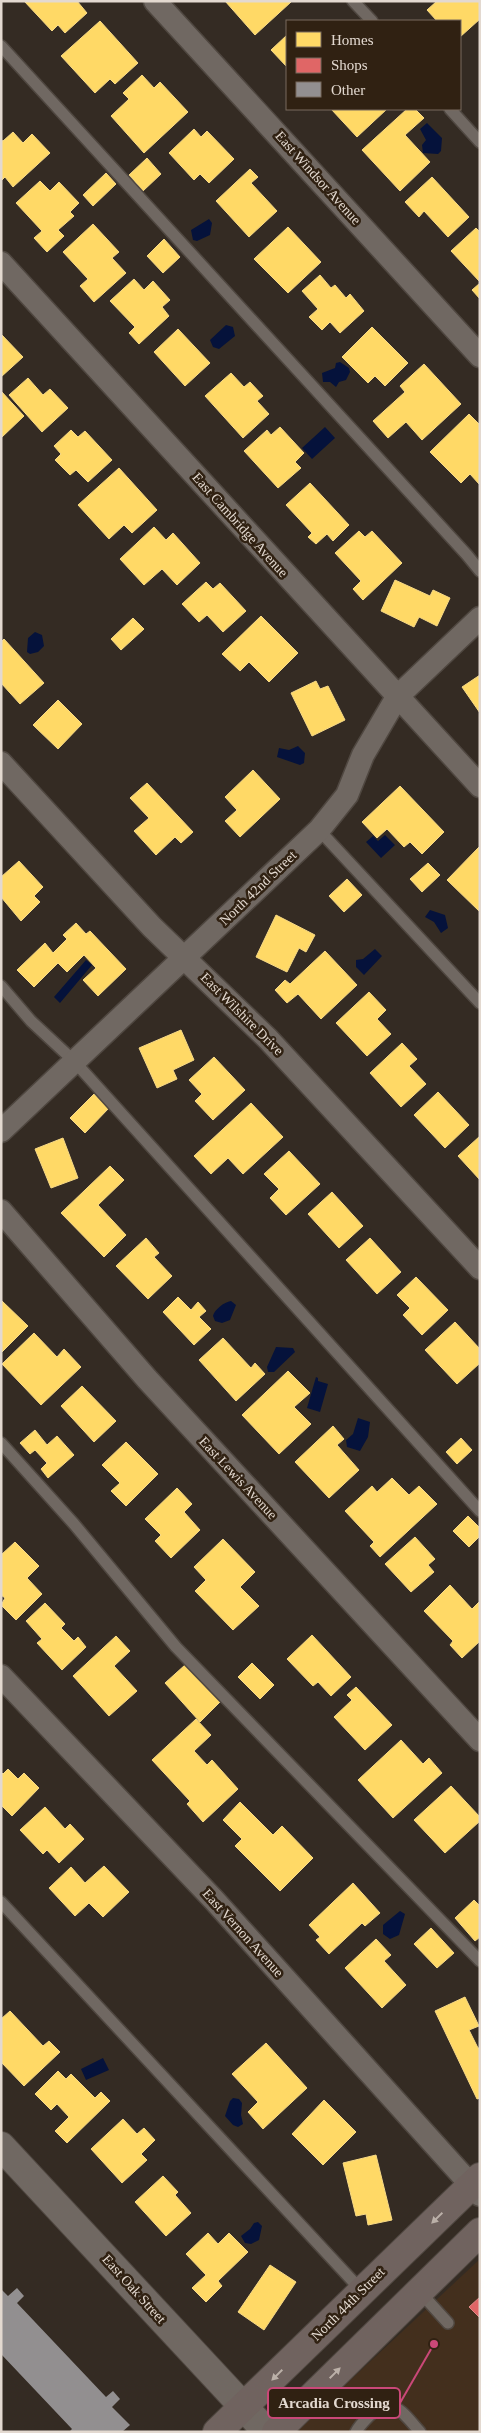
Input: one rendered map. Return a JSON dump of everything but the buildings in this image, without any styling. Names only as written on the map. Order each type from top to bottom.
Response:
[{"type":"main road","name":"North 44th Street","points":[[217,2432],[361,2290],[477,2185]]},
{"type":"main road","points":[[276,2432],[480,2232]]},
{"type":"street","name":"East Windsor Avenue","points":[[155,1],[480,356]]},
{"type":"street","name":"East Cambridge Avenue","points":[[1,263],[480,786]]},
{"type":"street","name":"North 42nd Street","points":[[1,1131],[319,830],[347,795],[363,755],[397,697],[480,618]]},
{"type":"street","name":"East Wilshire Drive","points":[[1,763],[152,927],[268,1039],[480,1268]]},
{"type":"street","name":"East Lewis Avenue","points":[[1,1211],[147,1379],[480,1740]]},
{"type":"street","name":"East Vernon Avenue","points":[[1,1676],[214,1900],[477,2185]]},
{"type":"street","name":"East Oak Street","points":[[1,2146],[267,2432]]},
{"type":"lane","points":[[353,1],[371,20]]},
{"type":"lane","points":[[1,46],[468,555],[480,571]]},
{"type":"lane","points":[[451,110],[480,142]]},
{"type":"lane","points":[[319,830],[480,1003]]},
{"type":"lane","points":[[1,986],[31,1021],[74,1061],[480,1511]]},
{"type":"lane","points":[[1,1444],[74,1524],[176,1647],[480,1961]]},
{"type":"lane","points":[[1,1902],[361,2290]]},
{"type":"lane","points":[[418,2291],[448,2323]]},
{"type":"lane","points":[[356,2432],[375,2410],[382,2406],[392,2406],[401,2411],[420,2432]]},
{"type":"shaded area","points":[[480,2259],[480,2432],[300,2432],[298,2429]]},
{"type":"water","points":[[427,123],[442,138],[441,151],[438,154],[423,153],[422,145],[426,140],[420,129]]},
{"type":"water","points":[[209,219],[212,223],[210,235],[197,241],[193,240],[191,230]]},
{"type":"water","points":[[226,325],[233,327],[235,336],[219,349],[213,347],[210,340]]},
{"type":"water","points":[[340,362],[349,368],[350,372],[346,380],[339,382],[336,387],[330,382],[323,382],[322,373],[335,368],[336,363]]},
{"type":"water","points":[[325,427],[335,438],[312,459],[302,448]]},
{"type":"water","points":[[35,632],[42,635],[44,646],[38,652],[30,654],[27,652],[28,638]]},
{"type":"water","points":[[298,746],[305,753],[304,763],[300,765],[277,757],[279,748],[289,750]]},
{"type":"water","points":[[385,835],[395,845],[381,858],[366,842],[373,836],[378,841]]},
{"type":"water","points":[[430,910],[445,915],[448,928],[441,933],[434,922],[425,917]]},
{"type":"water","points":[[375,949],[382,956],[364,975],[356,967],[356,960],[363,959]]},
{"type":"water","points":[[86,960],[92,965],[60,1003],[54,997]]},
{"type":"water","points":[[231,1301],[236,1305],[230,1320],[222,1323],[215,1321],[213,1316],[215,1311]]},
{"type":"water","points":[[276,1347],[293,1348],[295,1352],[274,1372],[268,1372],[267,1367]]},
{"type":"water","points":[[316,1377],[318,1381],[328,1384],[320,1412],[307,1408]]},
{"type":"water","points":[[358,1418],[370,1422],[368,1437],[360,1451],[347,1447],[346,1440],[353,1434]]},
{"type":"water","points":[[400,1911],[405,1914],[399,1935],[390,1939],[383,1934],[383,1925]]},
{"type":"water","points":[[103,2058],[109,2070],[86,2080],[81,2069]]},
{"type":"water","points":[[233,2098],[239,2099],[242,2103],[241,2115],[243,2124],[238,2127],[233,2125],[225,2116],[230,2101]]},
{"type":"water","points":[[258,2222],[262,2226],[259,2240],[251,2244],[245,2243],[241,2236],[254,2223]]},
{"type":"place","name":"Arcadia Crossing","points":[[434,2344]]}]
